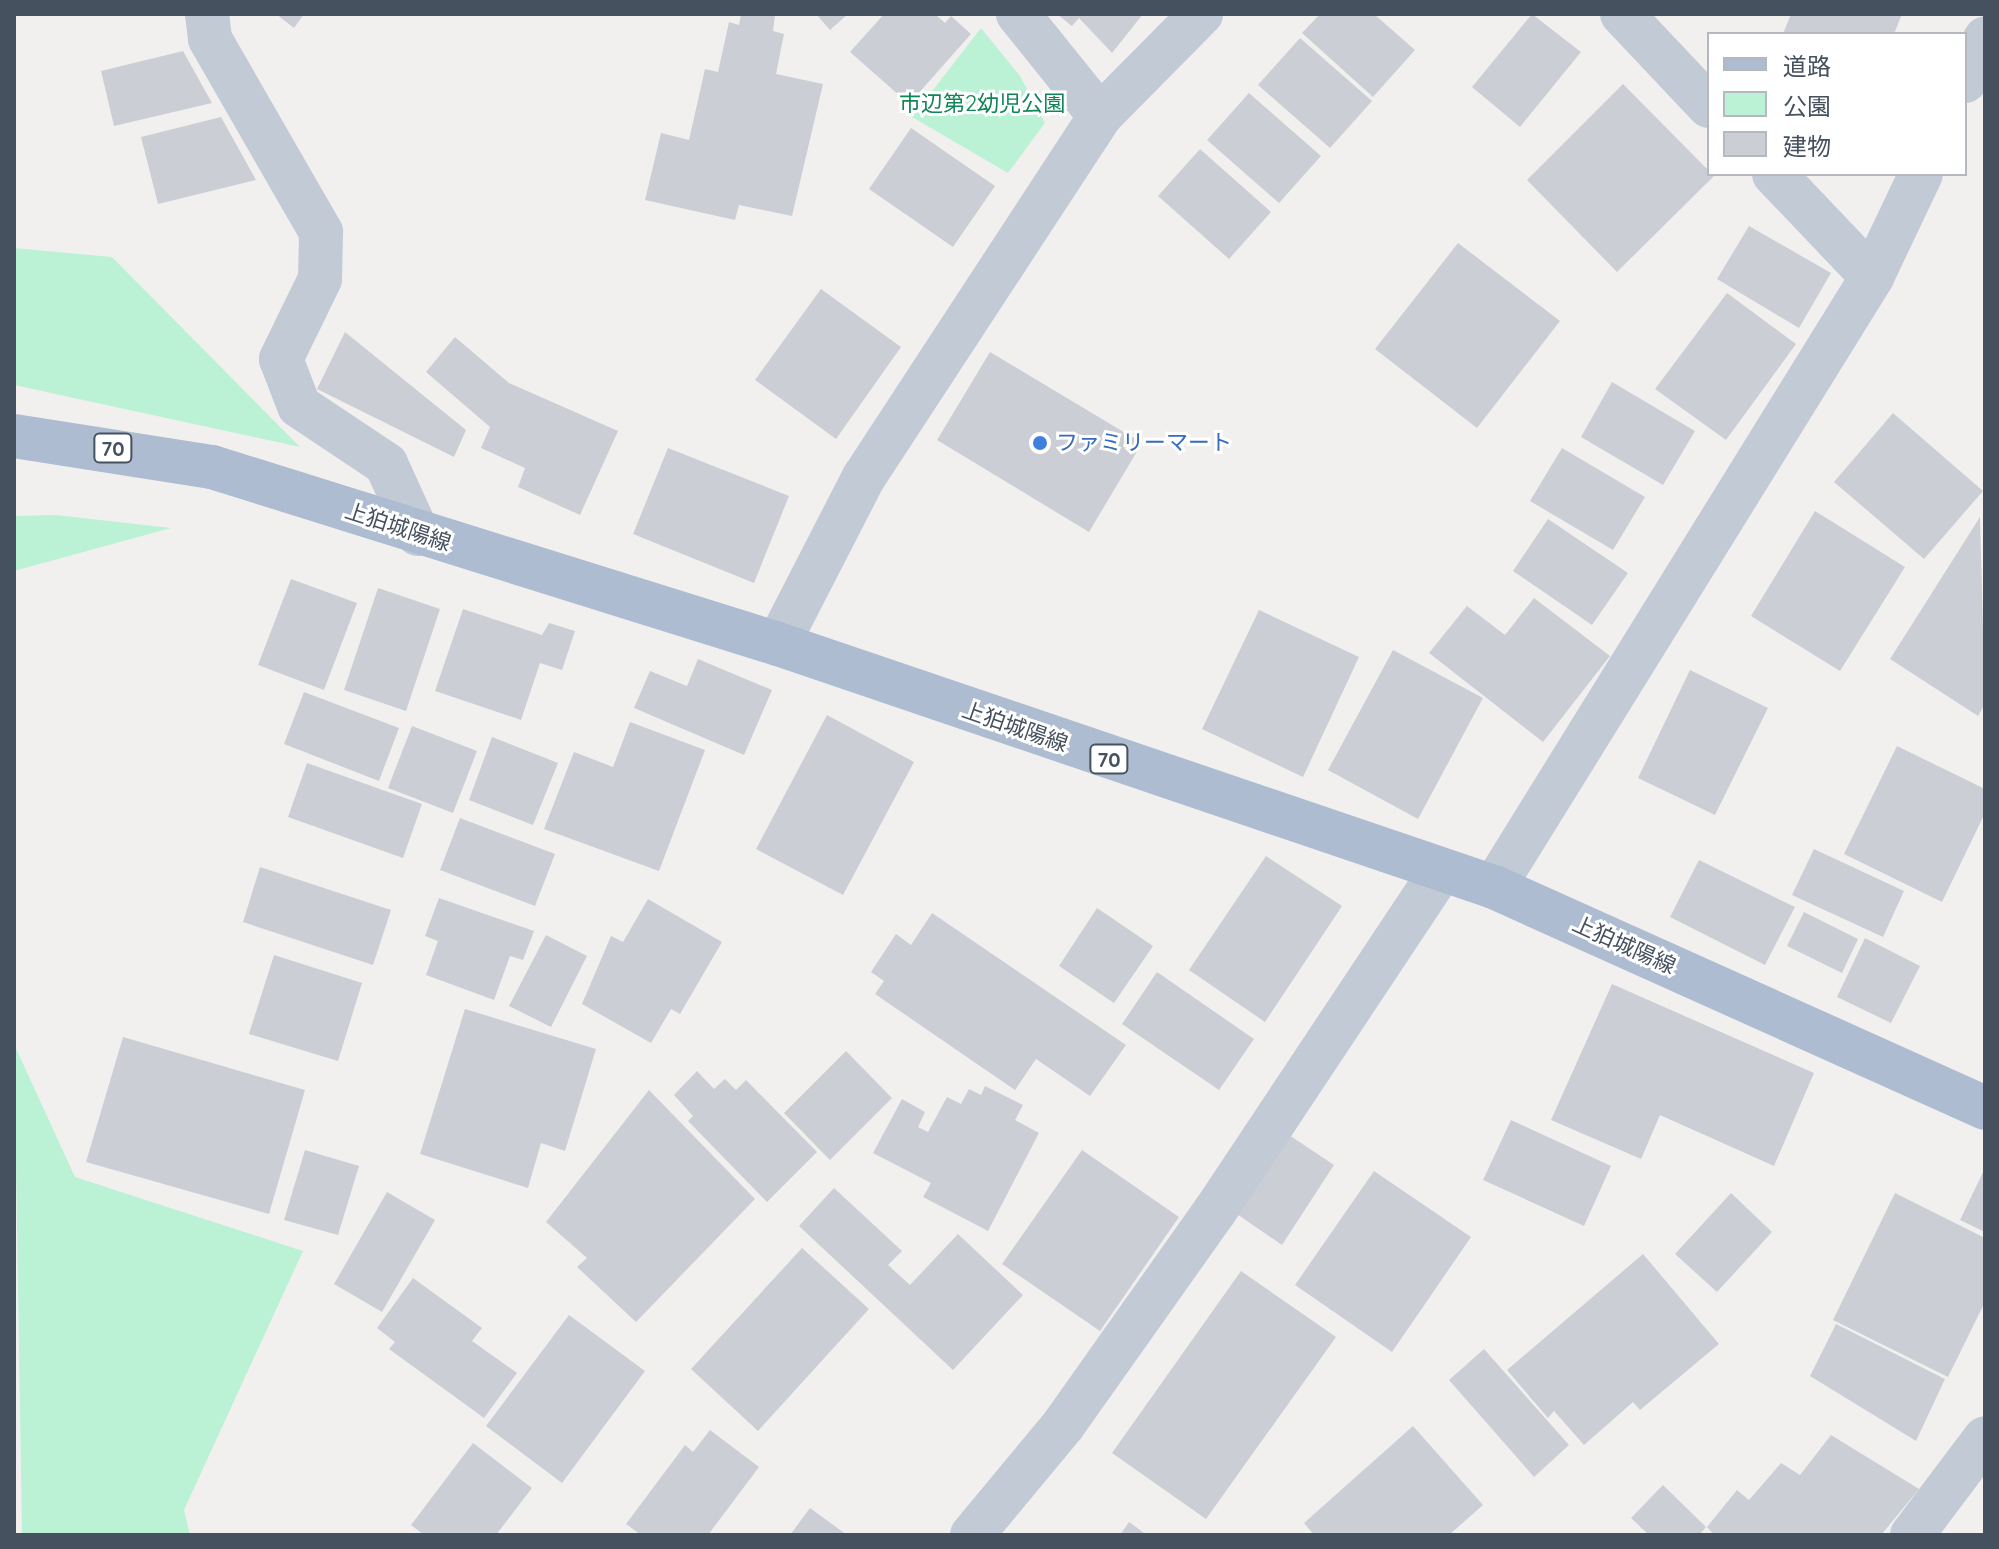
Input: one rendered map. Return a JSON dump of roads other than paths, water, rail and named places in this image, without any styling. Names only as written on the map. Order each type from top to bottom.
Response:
[{"type":"main road","name":"上狛城陽線","points":[[14,436],[212,467],[418,534],[778,644],[1439,874],[1494,887],[1985,1108]]},
{"type":"street","points":[[207,14],[210,39],[321,232],[320,279],[281,359],[299,406],[386,464],[418,534]]},
{"type":"street","points":[[1018,14],[1100,116]]},
{"type":"street","points":[[778,644],[864,477],[1100,116],[1201,14]]},
{"type":"street","points":[[1622,14],[1707,104]]},
{"type":"street","points":[[1967,77],[1985,39]]},
{"type":"street","points":[[1776,176],[1872,277]]},
{"type":"street","points":[[1494,887],[1872,277],[1920,176]]},
{"type":"street","points":[[972,1535],[1064,1424],[1206,1223],[1439,874]]},
{"type":"street","points":[[1912,1535],[1985,1438]]},
{"type":"place","name":"ファミリーマート","points":[[1040,443]]},
{"type":"park label","name":"市辺第2幼児公園","points":[[982,104]]}]
